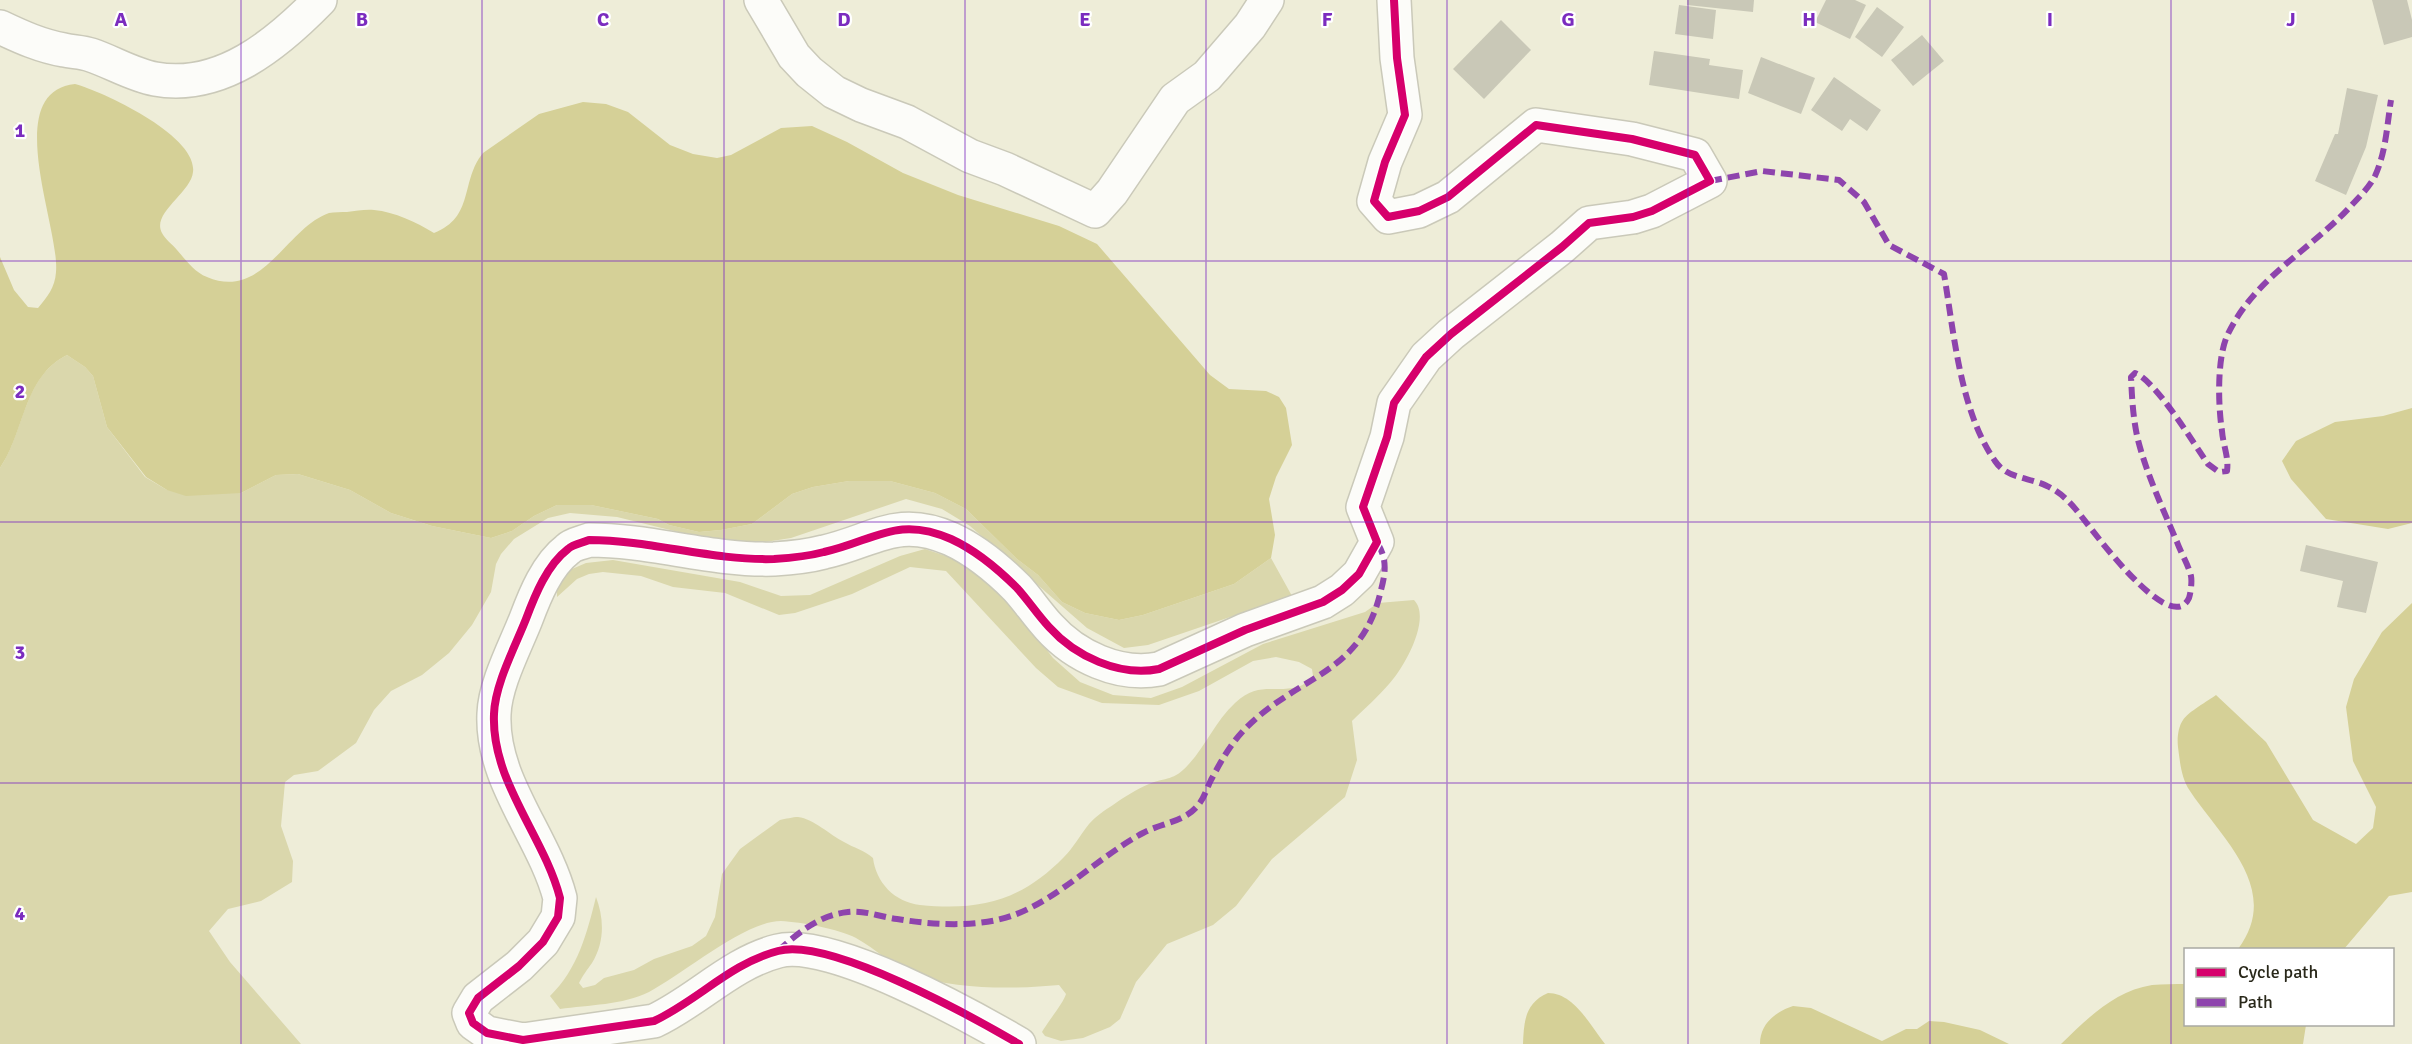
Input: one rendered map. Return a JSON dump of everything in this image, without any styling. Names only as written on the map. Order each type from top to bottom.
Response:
[{"type":"street","points":[[0,27],[32,42],[88,54],[152,79],[180,82],[213,76],[239,65],[269,46],[301,20],[320,0]]},
{"type":"street","points":[[761,0],[794,56],[809,72],[834,92],[907,122],[970,156],[1005,169],[1095,211],[1112,192],[1175,99],[1207,76],[1250,26],[1267,0]]},
{"type":"street","points":[[1019,1044],[897,981],[814,950],[791,949],[751,960],[672,1012],[654,1021],[524,1040],[487,1033],[472,1023],[470,1013],[473,1003],[519,966],[543,942],[558,917],[560,898],[506,776],[497,744],[494,714],[500,687],[532,603],[552,565],[569,548],[589,540],[718,556],[774,559],[825,552],[886,531],[906,528],[924,530],[951,540],[987,561],[1016,588],[1050,628],[1067,643],[1088,657],[1122,670],[1159,669],[1245,630],[1323,602],[1342,590],[1359,574],[1377,542],[1364,507],[1387,437],[1394,403],[1426,357],[1451,334],[1589,223],[1633,217],[1652,211],[1710,181],[1695,155],[1632,139],[1536,124],[1448,197],[1419,211],[1388,217],[1374,201],[1385,162],[1405,115],[1397,58],[1394,0]]},
{"type":"shaded area","points":[[75,84],[126,106],[166,130],[181,144],[191,158],[193,172],[186,188],[166,210],[160,225],[162,233],[198,272],[227,282],[244,279],[259,271],[314,221],[329,213],[382,211],[405,218],[434,233],[456,218],[465,198],[471,175],[483,153],[539,114],[583,102],[606,104],[628,112],[670,145],[693,154],[717,158],[731,155],[781,128],[812,126],[847,142],[903,173],[958,195],[1059,226],[1097,244],[1210,375],[1229,389],[1266,391],[1279,397],[1286,408],[1292,445],[1276,477],[1269,499],[1275,535],[1271,558],[1234,584],[1143,615],[1119,620],[1085,613],[1062,602],[1038,575],[1017,559],[966,509],[935,493],[890,481],[849,481],[813,487],[792,494],[752,524],[721,530],[699,532],[669,525],[658,519],[591,505],[557,505],[534,516],[512,531],[491,538],[432,526],[391,513],[350,490],[298,474],[276,475],[241,493],[186,496],[167,490],[146,477],[107,427],[93,376],[85,367],[67,355],[41,377],[0,468],[0,257],[14,290],[28,307],[38,308],[52,288],[56,272],[55,251],[39,164],[37,135],[41,110],[53,93]]},
{"type":"shaded area","points":[[67,355],[85,367],[93,376],[107,427],[145,477],[167,490],[241,493],[276,475],[298,474],[350,490],[391,513],[432,526],[491,538],[512,531],[534,516],[557,505],[591,505],[658,519],[669,525],[699,532],[721,530],[752,524],[792,494],[813,487],[849,481],[890,481],[935,493],[966,509],[1017,559],[1038,575],[1062,602],[1085,613],[1119,620],[1143,615],[1234,584],[1271,558],[1292,596],[1148,645],[1124,648],[1087,628],[970,526],[942,509],[906,499],[791,538],[752,544],[707,539],[617,517],[570,513],[548,518],[514,539],[501,554],[496,564],[491,592],[472,625],[449,653],[422,675],[391,691],[374,710],[356,743],[318,771],[294,775],[285,782],[281,826],[293,861],[292,882],[261,901],[228,909],[209,931],[230,962],[301,1044],[0,1044],[0,468],[41,377]]},
{"type":"shaded area","points":[[2412,408],[2412,523],[2388,529],[2326,519],[2291,479],[2282,461],[2296,441],[2335,422],[2383,416]]},
{"type":"shaded area","points":[[925,549],[967,563],[994,581],[1053,658],[1080,682],[1113,695],[1151,698],[1182,687],[1263,644],[1365,612],[1378,603],[1414,600],[1419,608],[1420,618],[1414,643],[1402,667],[1385,689],[1352,721],[1357,760],[1345,797],[1272,859],[1236,906],[1213,925],[1167,944],[1136,982],[1120,1019],[1110,1027],[1083,1038],[1061,1041],[1045,1036],[1042,1032],[1066,994],[1059,985],[986,987],[930,980],[907,972],[849,935],[820,927],[781,921],[766,923],[732,939],[663,984],[639,996],[617,1002],[560,1009],[550,996],[568,974],[580,950],[596,897],[601,913],[601,938],[596,955],[579,983],[583,988],[692,946],[706,936],[715,917],[722,874],[740,849],[780,820],[804,818],[866,853],[873,858],[882,883],[902,900],[920,905],[962,906],[998,900],[1032,884],[1048,872],[1068,853],[1089,824],[1103,811],[1140,788],[1174,776],[1183,770],[1200,750],[1222,717],[1243,696],[1258,690],[1298,687],[1313,676],[1312,669],[1299,662],[1276,657],[1253,661],[1199,691],[1159,705],[1102,703],[1058,687],[1036,668],[946,571],[910,567],[852,594],[795,613],[779,615],[725,593],[673,587],[641,576],[603,572],[577,579],[557,597],[557,584],[572,569],[586,563],[613,560],[740,582],[781,596],[810,595],[900,556]]},
{"type":"shaded area","points":[[2412,603],[2412,892],[2389,896],[2345,948],[2239,948],[2250,927],[2254,906],[2251,885],[2231,846],[2185,781],[2178,744],[2181,723],[2189,714],[2216,695],[2266,742],[2313,820],[2356,844],[2373,828],[2376,807],[2353,761],[2346,707],[2354,679],[2382,632]]},
{"type":"shaded area","points":[[2184,984],[2184,1026],[2306,1026],[2303,1044],[2061,1044],[2102,1007],[2125,993],[2152,985]]},
{"type":"shaded area","points":[[1548,993],[1557,994],[1574,1004],[1605,1044],[1523,1044],[1525,1020],[1530,1007]]},
{"type":"shaded area","points":[[1793,1006],[1811,1008],[1882,1041],[1906,1029],[1917,1029],[1929,1021],[1980,1030],[2009,1044],[1760,1044],[1763,1030],[1770,1020]]},
{"type":"building","points":[[1687,0],[1754,0],[1753,12],[1687,5]]},
{"type":"building","points":[[1826,0],[1855,0],[1866,5],[1850,39],[1815,22]]},
{"type":"building","points":[[2372,0],[2407,0],[2412,20],[2412,37],[2384,45]]},
{"type":"building","points":[[1679,5],[1716,10],[1713,39],[1675,34]]},
{"type":"building","points":[[1877,7],[1904,27],[1882,57],[1855,37]]},
{"type":"building","points":[[1501,20],[1531,50],[1484,99],[1453,69]]},
{"type":"building","points":[[1922,35],[1944,61],[1913,86],[1891,60]]},
{"type":"building","points":[[1654,51],[1710,59],[1709,65],[1743,70],[1739,99],[1649,85]]},
{"type":"building","points":[[1761,57],[1815,78],[1801,114],[1748,93]]},
{"type":"building","points":[[1834,77],[1881,110],[1867,131],[1850,119],[1842,131],[1811,110]]},
{"type":"building","points":[[2347,88],[2378,95],[2366,147],[2346,195],[2315,181],[2335,134],[2338,134]]},
{"type":"building","points":[[2306,545],[2378,562],[2366,613],[2337,607],[2343,581],[2300,571]]},
{"type":"marked path","points":[[1710,181],[1762,171],[1839,180],[1864,202],[1889,245],[1944,274],[1955,346],[1966,395],[1983,441],[1995,461],[2006,471],[2052,488],[2060,494],[2075,508],[2130,575],[2165,604],[2179,607],[2189,598],[2191,576],[2156,492],[2138,440],[2131,377],[2135,373],[2144,378],[2164,400],[2208,464],[2219,472],[2227,471],[2219,396],[2221,357],[2227,336],[2238,316],[2266,282],[2333,224],[2370,185],[2382,158],[2391,100]]},
{"type":"marked path","points":[[778,951],[818,921],[848,912],[926,923],[956,924],[986,922],[1014,915],[1047,899],[1127,842],[1187,815],[1201,802],[1223,759],[1246,728],[1266,710],[1344,657],[1359,640],[1372,618],[1384,577],[1385,565],[1377,542]]},
{"type":"cycle path","points":[[1019,1044],[900,982],[830,956],[801,950],[778,951],[745,964],[654,1021],[523,1040],[487,1033],[473,1023],[469,1013],[478,998],[519,966],[543,942],[558,917],[560,898],[543,853],[509,785],[501,762],[495,739],[494,714],[502,678],[542,581],[554,563],[570,547],[589,540],[635,543],[728,557],[774,559],[818,553],[886,532],[915,529],[932,532],[960,543],[994,567],[1017,588],[1049,627],[1072,647],[1113,667],[1144,671],[1159,669],[1245,630],[1323,602],[1342,590],[1359,574],[1377,542],[1363,507],[1387,437],[1394,403],[1426,357],[1451,334],[1589,223],[1633,217],[1652,211],[1710,181],[1695,155],[1632,139],[1536,125],[1448,197],[1419,211],[1388,217],[1374,201],[1385,162],[1405,115],[1397,58],[1394,0]]}]
